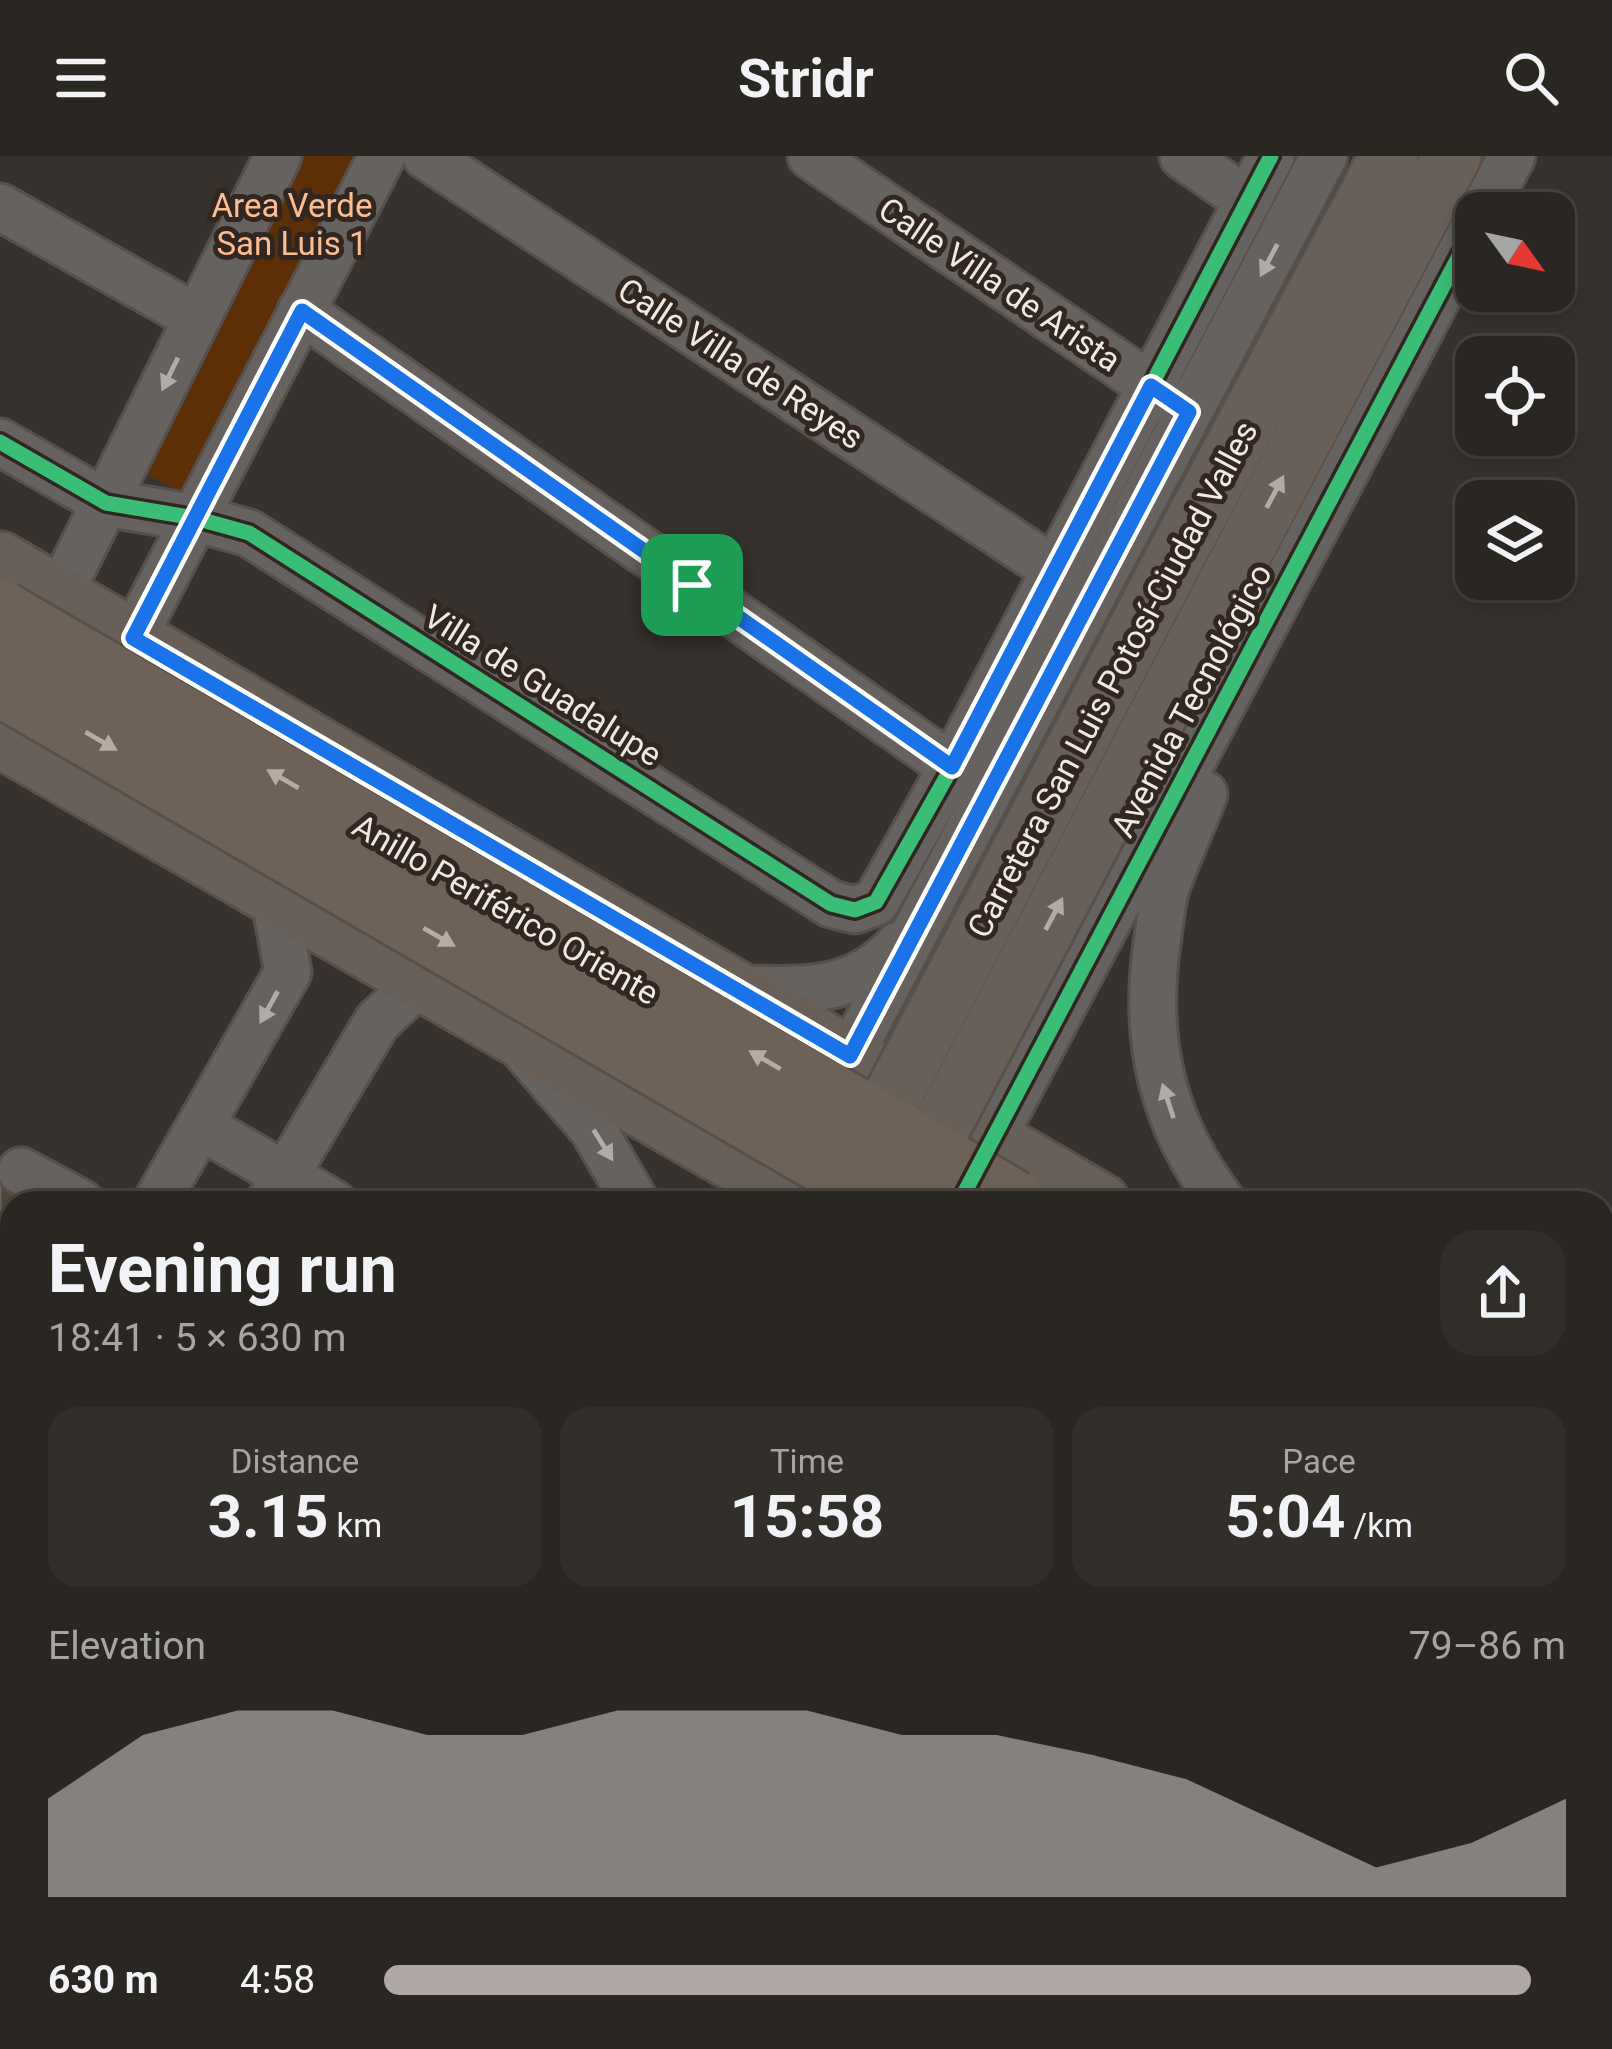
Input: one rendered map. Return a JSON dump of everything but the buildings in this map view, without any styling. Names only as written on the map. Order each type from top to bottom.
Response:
[{"type":"highway","name":"Anillo Periférico Oriente","points":[[30,605],[992,1191]]},
{"type":"highway","name":"Anillo Periférico Oriente","points":[[0,682],[879,1191]]},
{"type":"main road","name":"Carretera San Luis Potosí-Ciudad Valles","points":[[842,1191],[1389,156]]},
{"type":"main road","points":[[906,1191],[1452,156]]},
{"type":"main road","name":"Anillo Periférico Oriente","points":[[0,561],[30,605],[133,638],[1081,1191]]},
{"type":"main road","points":[[0,738],[775,1191]]},
{"type":"main road","points":[[274,896],[314,907],[336,903],[373,878],[388,837],[386,815],[378,794],[347,763]]},
{"type":"street","points":[[30,605],[106,502],[278,156]]},
{"type":"street","points":[[133,638],[382,156]]},
{"type":"street","name":"Calle Villa de Reyes","points":[[426,156],[1055,570]]},
{"type":"street","name":"Calle Villa de Arista","points":[[811,156],[1189,412]]},
{"type":"street","points":[[1183,156],[1248,201]]},
{"type":"street","points":[[302,311],[952,767],[1271,156]]},
{"type":"street","points":[[790,1191],[850,1056],[1324,156]]},
{"type":"street","points":[[1493,192],[1512,156]]},
{"type":"street","points":[[0,207],[197,318]]},
{"type":"street","name":"Avenida Tecnológico","points":[[965,1191],[1455,264]]},
{"type":"street","name":"Villa de Guadalupe","points":[[0,442],[106,502],[249,533],[831,904],[855,910],[876,902],[952,767]]},
{"type":"street","points":[[1214,1191],[1170,1112],[1152,1047],[1153,975],[1165,892],[1264,626]]},
{"type":"street","points":[[163,1191],[288,972],[274,896]]},
{"type":"street","points":[[921,921],[938,974],[953,994],[975,1007],[999,1013],[1024,1010],[1074,986]]},
{"type":"street","points":[[735,989],[804,989],[860,978],[877,969],[921,921]]},
{"type":"street","points":[[202,1127],[277,1189],[377,1022],[421,981]]},
{"type":"street","points":[[506,1030],[593,1129],[629,1191]]},
{"type":"street","points":[[21,1171],[58,1191]]},
{"type":"green space","name":"Area Verde San Luis 1","points":[[284,156],[369,156],[193,497],[126,465]]},
{"type":"cycle path","points":[[0,442],[106,503],[249,533],[831,904],[855,910],[876,902],[952,767],[1271,156]]},
{"type":"cycle path","points":[[965,1191],[1455,264]]},
{"type":"route","points":[[302,311],[692,585],[952,767],[1151,386],[1189,412],[850,1056],[133,638],[302,311]]}]
